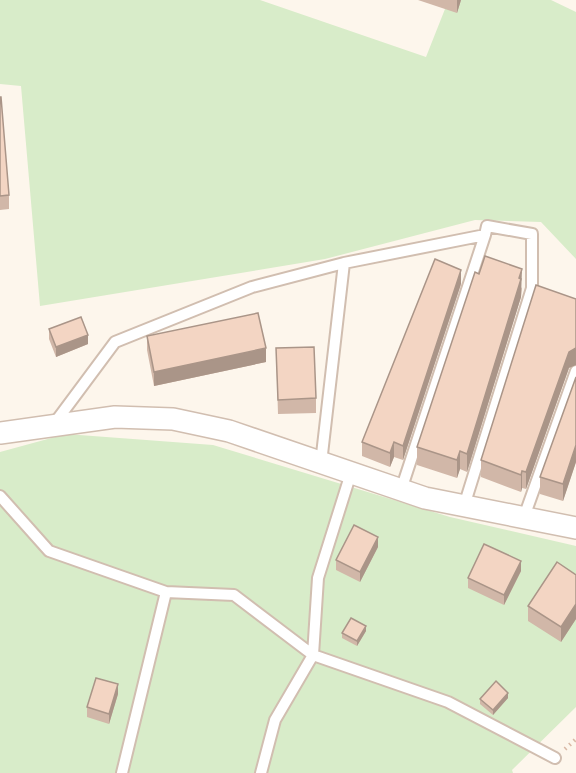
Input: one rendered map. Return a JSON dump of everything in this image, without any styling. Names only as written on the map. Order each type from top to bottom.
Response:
[{"type":"street","points":[[0,434],[115,417],[173,419],[229,431],[425,498],[576,528]]},
{"type":"lane","points":[[401,490],[488,226],[532,234],[532,288],[464,506]]},
{"type":"lane","points":[[52,426],[115,342],[252,287],[344,263],[485,235]]},
{"type":"lane","points":[[321,463],[344,263]]},
{"type":"lane","points":[[532,288],[543,292]]},
{"type":"lane","points":[[524,517],[576,371]]},
{"type":"lane","points":[[261,773],[275,720],[313,655],[318,578],[351,473]]},
{"type":"lane","points":[[0,496],[49,551],[166,592],[234,595],[313,655],[448,702],[555,758]]},
{"type":"lane","points":[[122,773],[166,592]]},
{"type":"green space","points":[[0,0],[260,0],[426,57],[445,9],[461,0],[551,0],[576,12],[576,259],[541,222],[475,220],[325,259],[40,306],[21,86],[0,84]]},
{"type":"green space","points":[[66,434],[213,445],[450,517],[576,546],[576,707],[512,770],[513,773],[0,773],[0,452]]},
{"type":"building","points":[[0,97],[9,195],[0,196]]},
{"type":"building","points":[[485,256],[522,269],[519,278],[521,279],[467,454],[460,451],[457,460],[417,447],[475,272],[479,274]]},
{"type":"building","points":[[435,259],[461,270],[403,446],[394,442],[390,453],[362,442]]},
{"type":"building","points":[[536,285],[576,299],[576,348],[569,352],[526,472],[522,471],[521,475],[481,460]]},
{"type":"building","points":[[258,313],[266,348],[154,372],[147,336]]},
{"type":"building","points":[[81,317],[88,335],[56,347],[49,329]]},
{"type":"building","points":[[314,347],[316,398],[278,400],[276,348]]},
{"type":"building","points":[[576,377],[576,445],[563,484],[540,477]]},
{"type":"building","points":[[354,525],[378,537],[360,572],[336,560]]},
{"type":"building","points":[[484,544],[521,561],[504,595],[468,578]]},
{"type":"building","points":[[557,562],[576,575],[576,604],[561,627],[528,606]]},
{"type":"building","points":[[351,618],[366,626],[357,641],[342,633]]},
{"type":"building","points":[[96,678],[118,684],[109,714],[87,707]]},
{"type":"building","points":[[496,681],[508,693],[493,710],[480,699]]}]
